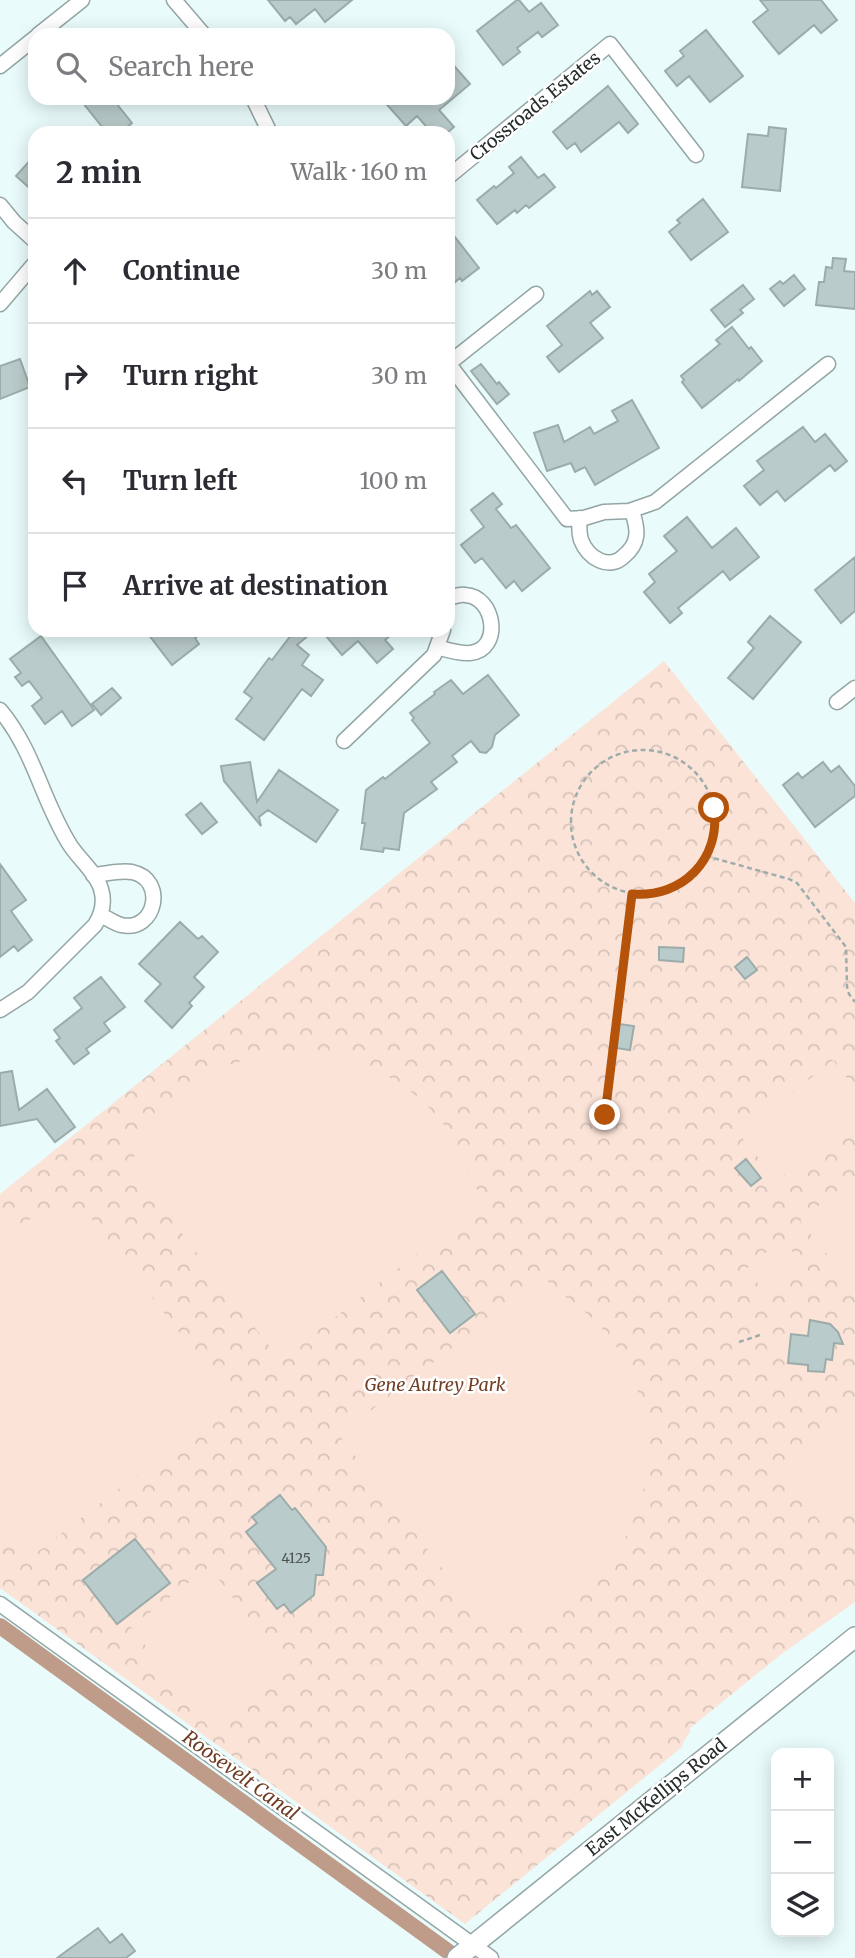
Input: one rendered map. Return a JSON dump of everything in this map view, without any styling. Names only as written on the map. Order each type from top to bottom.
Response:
[{"type":"main road","name":"East McKellips Road","points":[[465,1952],[855,1637]]},
{"type":"street","points":[[47,28],[82,0]]},
{"type":"street","points":[[174,0],[198,28]]},
{"type":"street","points":[[0,66],[28,43]]},
{"type":"street","name":"Crossroads Estates","points":[[455,171],[610,44],[696,155]]},
{"type":"street","points":[[256,105],[267,126]]},
{"type":"street","points":[[0,205],[28,236]]},
{"type":"street","points":[[0,304],[28,271]]},
{"type":"street","points":[[455,358],[536,295]]},
{"type":"street","points":[[455,372],[567,519],[632,510],[655,502],[828,363]]},
{"type":"street","points":[[580,518],[581,541],[597,560],[609,564],[620,560],[634,544],[637,534],[632,510]]},
{"type":"street","points":[[437,647],[470,653],[481,650],[490,639],[490,614],[483,605],[466,594],[455,596]]},
{"type":"street","points":[[344,741],[434,654],[441,637]]},
{"type":"street","points":[[838,702],[855,688]]},
{"type":"street","points":[[0,710],[31,760],[70,845],[101,888],[103,900],[101,915],[88,933],[28,992],[0,1010]]},
{"type":"street","points":[[93,875],[133,873],[145,877],[152,886],[152,911],[143,922],[132,926],[119,925],[101,915]]},
{"type":"street","points":[[0,1604],[465,1952],[491,1958]]},
{"type":"path","points":[[645,750],[669,755],[690,767],[706,786],[714,808],[714,833],[706,856],[696,870],[675,886],[650,894],[632,894],[609,886],[596,877],[580,859],[571,836],[571,812],[578,789],[588,775],[606,759],[621,753],[645,750]]},
{"type":"path","points":[[706,856],[794,881],[846,947],[847,987],[855,1002]]},
{"type":"path","points":[[605,1115],[632,894]]},
{"type":"path","points":[[739,1342],[760,1335]]},
{"type":"green space","name":"Gene Autrey Park","points":[[664,661],[855,903],[855,1602],[783,1653],[690,1728],[682,1747],[465,1924],[0,1588],[0,1194]]},
{"type":"green space","points":[[319,1053],[340,1057],[380,1072],[431,1109],[456,1143],[472,1180],[485,1201],[280,1360],[132,1169],[137,1149],[154,1120],[170,1101],[207,1074],[249,1059]]},
{"type":"green space","points":[[833,1060],[855,1088],[855,1118],[777,1181],[740,1135]]},
{"type":"green space","points":[[855,1176],[855,1278],[850,1283],[800,1221]]},
{"type":"green space","points":[[65,1208],[85,1210],[232,1401],[27,1560],[14,1544],[0,1534],[0,1236],[31,1219]]},
{"type":"green space","points":[[782,1239],[802,1263],[765,1292],[746,1269]]},
{"type":"green space","points":[[544,1277],[596,1322],[617,1347],[628,1366],[639,1394],[646,1424],[646,1477],[641,1500],[621,1545],[591,1584],[573,1600],[537,1620],[513,1627],[487,1626],[339,1435]]},
{"type":"green space","points":[[855,1406],[855,1507],[827,1530],[777,1469]]},
{"type":"green space","points":[[209,1567],[290,1671],[212,1732],[131,1627]]},
{"type":"building","points":[[268,0],[352,0],[325,22],[315,9],[296,24],[290,17],[285,21]]},
{"type":"building","points":[[517,0],[529,12],[541,3],[558,25],[542,37],[538,32],[517,48],[520,52],[503,65],[477,31]]},
{"type":"building","points":[[760,0],[821,0],[837,20],[821,33],[814,25],[779,54],[753,22],[768,10]]},
{"type":"building","points":[[706,30],[743,76],[710,102],[689,76],[677,86],[665,71],[684,56],[680,51]]},
{"type":"building","points":[[455,67],[470,84],[455,97]]},
{"type":"building","points":[[608,86],[638,124],[628,133],[619,122],[581,152],[575,143],[567,149],[553,132]]},
{"type":"building","points":[[85,105],[118,105],[132,123],[128,126],[101,126]]},
{"type":"building","points":[[387,105],[445,105],[439,110],[453,126],[426,126],[417,116],[406,126]]},
{"type":"building","points":[[769,127],[786,129],[780,191],[742,187],[748,134],[768,136]]},
{"type":"building","points":[[521,157],[538,178],[544,174],[555,187],[529,208],[526,205],[517,213],[515,210],[497,224],[477,200],[514,173],[509,167]]},
{"type":"building","points":[[28,163],[28,187],[16,176]]},
{"type":"building","points":[[703,199],[728,232],[691,260],[669,232],[680,223],[677,220]]},
{"type":"building","points":[[455,237],[479,268],[462,281],[460,278],[455,282]]},
{"type":"building","points":[[833,258],[846,259],[844,271],[855,272],[855,309],[816,305],[819,282],[824,282],[826,267],[832,268]]},
{"type":"building","points":[[794,275],[805,289],[784,306],[770,289],[780,281],[783,284]]},
{"type":"building","points":[[743,285],[754,299],[740,310],[743,313],[725,327],[711,310]]},
{"type":"building","points":[[590,291],[592,295],[597,291],[610,307],[590,323],[603,338],[559,372],[547,357],[562,345],[547,326]]},
{"type":"building","points":[[732,327],[762,361],[702,408],[682,382],[684,380],[681,376],[720,344],[716,340]]},
{"type":"building","points":[[20,359],[28,388],[0,399],[0,366]]},
{"type":"building","points":[[481,364],[509,394],[497,404],[471,371]]},
{"type":"building","points":[[632,400],[659,448],[595,485],[585,467],[575,472],[571,463],[547,471],[534,433],[558,425],[564,442],[590,427],[594,434],[618,421],[612,411]]},
{"type":"building","points":[[803,427],[815,442],[825,434],[847,461],[835,471],[830,465],[785,501],[777,491],[760,505],[744,486],[764,470],[757,461]]},
{"type":"building","points":[[493,493],[502,504],[496,509],[511,528],[516,525],[550,568],[522,591],[514,581],[506,588],[482,558],[475,563],[461,545],[484,527],[471,510]]},
{"type":"building","points":[[687,517],[712,548],[736,528],[759,557],[730,580],[723,571],[678,608],[682,613],[670,623],[644,592],[655,582],[649,574],[677,551],[664,536]]},
{"type":"building","points":[[855,557],[855,611],[841,623],[815,590]]},
{"type":"building","points":[[770,616],[801,642],[753,699],[728,678],[754,648],[748,642]]},
{"type":"building","points":[[42,637],[94,710],[72,726],[62,711],[45,724],[32,706],[42,698],[29,681],[22,686],[15,677],[21,673],[10,659]]},
{"type":"building","points":[[150,637],[196,637],[199,644],[172,665]]},
{"type":"building","points":[[290,637],[307,637],[297,645],[309,655],[302,665],[323,680],[311,696],[302,689],[264,740],[236,719],[252,698],[244,692],[269,658],[272,660]]},
{"type":"building","points":[[327,637],[389,637],[385,640],[393,649],[377,663],[358,641],[342,655]]},
{"type":"building","points":[[488,675],[519,715],[495,735],[492,747],[486,753],[480,752],[471,741],[452,756],[457,762],[431,782],[437,789],[404,813],[399,850],[384,848],[383,852],[361,849],[366,790],[383,777],[385,779],[430,743],[412,720],[414,718],[410,713],[451,680],[463,694]]},
{"type":"building","points":[[112,688],[121,698],[101,715],[92,704]]},
{"type":"building","points":[[250,762],[257,802],[279,770],[338,810],[316,842],[268,810],[259,817],[261,826],[224,781],[221,766]]},
{"type":"building","points":[[823,762],[831,772],[839,766],[855,786],[855,796],[815,827],[783,785],[798,773],[802,778]]},
{"type":"building","points":[[201,803],[217,822],[202,834],[186,815]]},
{"type":"building","points":[[0,864],[26,900],[11,911],[32,940],[18,951],[14,946],[0,957]]},
{"type":"building","points":[[180,922],[198,939],[202,936],[218,952],[194,977],[204,987],[189,1003],[192,1006],[172,1028],[145,1001],[161,984],[139,964]]},
{"type":"building","points":[[659,947],[684,948],[683,962],[659,960]]},
{"type":"building","points":[[747,957],[757,970],[745,979],[735,967]]},
{"type":"building","points":[[101,977],[125,1007],[104,1023],[110,1031],[86,1049],[89,1053],[74,1064],[56,1041],[60,1038],[54,1030],[82,1008],[74,998]]},
{"type":"building","points":[[619,1024],[634,1026],[630,1050],[616,1048]]},
{"type":"building","points":[[12,1071],[19,1110],[47,1089],[75,1127],[55,1142],[37,1119],[0,1126],[0,1073]]},
{"type":"building","points":[[746,1159],[761,1178],[751,1186],[735,1168]]},
{"type":"building","points":[[442,1271],[475,1314],[450,1333],[417,1290]]},
{"type":"building","points":[[810,1320],[830,1324],[838,1332],[843,1344],[834,1343],[832,1360],[826,1359],[824,1372],[808,1371],[808,1365],[788,1363],[791,1334],[808,1336]]},
{"type":"building","points":[[280,1495],[292,1510],[295,1508],[326,1547],[323,1575],[316,1575],[314,1595],[291,1613],[284,1604],[277,1609],[257,1583],[276,1569],[246,1532],[257,1523],[252,1517]]},
{"type":"building","points":[[135,1539],[170,1583],[117,1624],[83,1580]]},
{"type":"building","points":[[98,1928],[110,1943],[122,1934],[135,1951],[126,1958],[57,1958]]},
{"type":"waterway","name":"Roosevelt Canal","points":[[0,1626],[457,1958]]},
{"type":"route","points":[[605,1115],[632,894],[667,890],[683,882],[696,870],[712,841],[714,808]]}]
